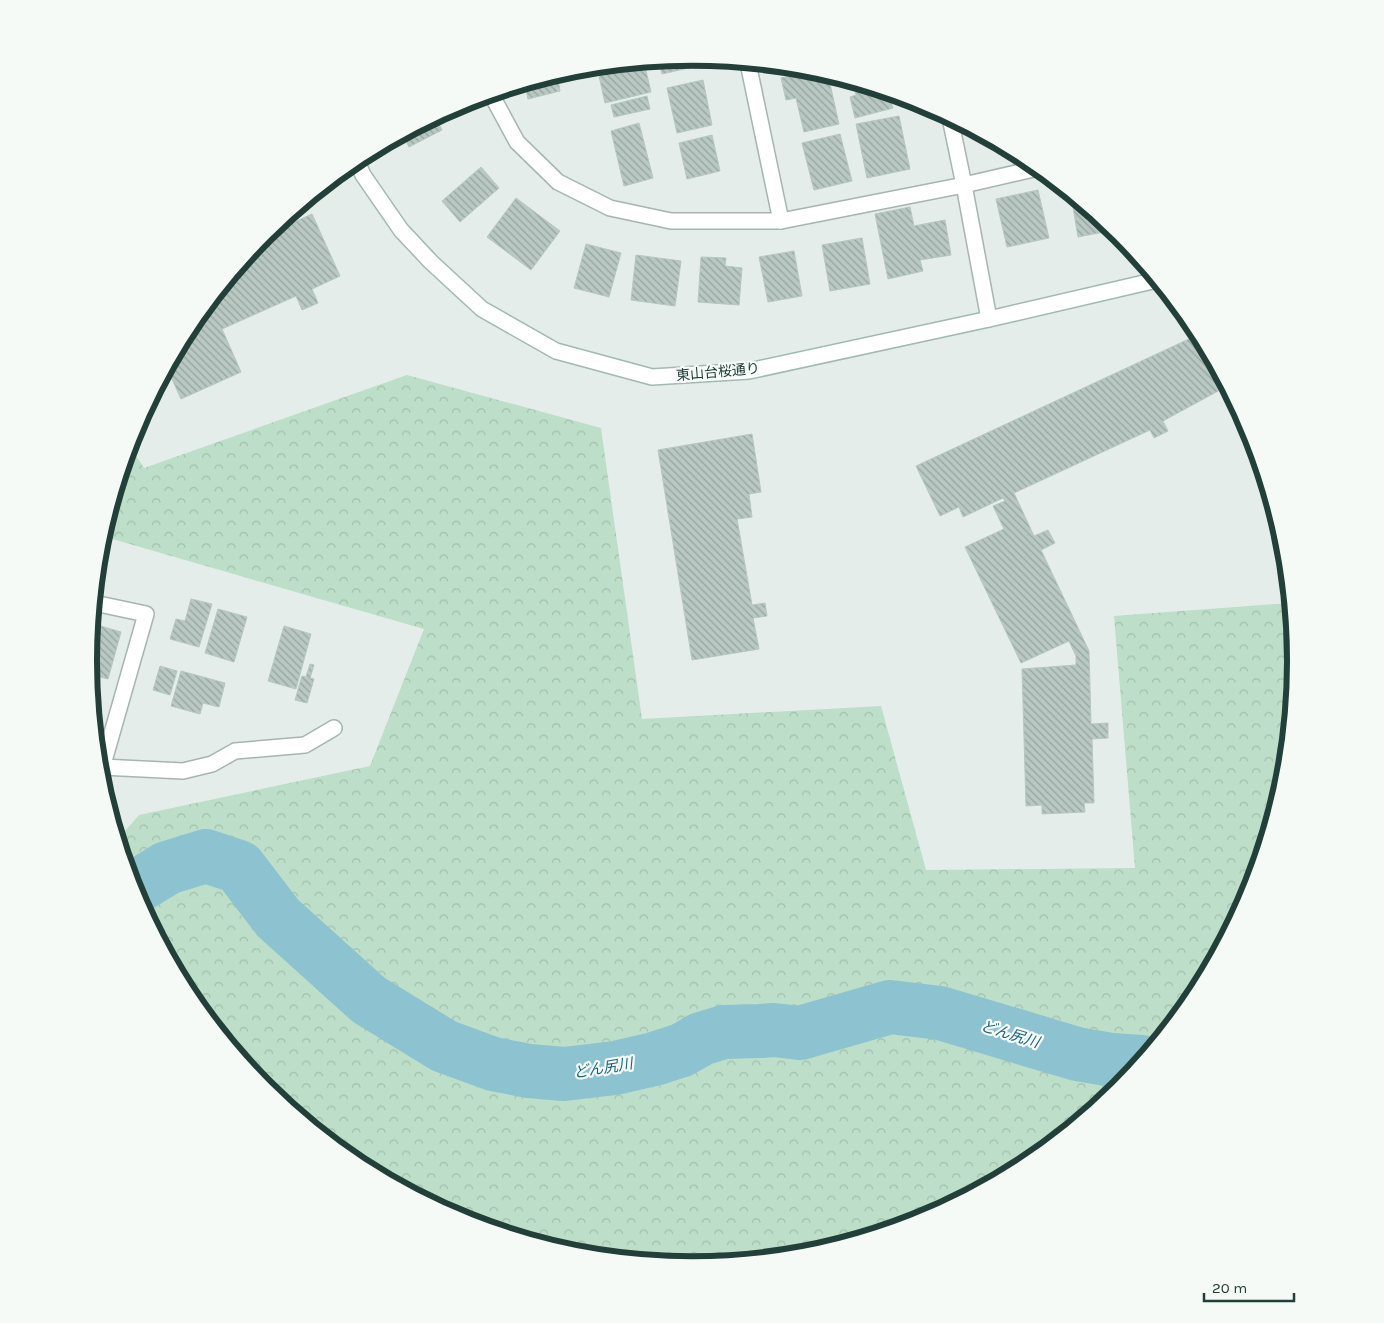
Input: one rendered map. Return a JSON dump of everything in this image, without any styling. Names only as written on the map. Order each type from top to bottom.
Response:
[{"type":"street","points":[[749,69],[782,221]]},
{"type":"street","points":[[494,100],[517,142],[558,182],[610,208],[671,221],[782,221],[1028,170]]},
{"type":"street","points":[[952,127],[989,320]]},
{"type":"street","name":"東山台桜通り","points":[[360,168],[401,230],[431,262],[482,309],[556,352],[652,377],[749,371],[989,320],[1150,282]]},
{"type":"street","points":[[100,604],[146,614],[105,758]]},
{"type":"street","points":[[107,772],[183,771],[212,764],[235,751],[305,746],[334,728]]},
{"type":"green space","points":[[407,375],[601,428],[642,719],[881,706],[926,870],[1135,868],[1114,616],[1284,603],[1287,662],[1282,739],[1276,778],[1256,853],[1226,925],[1208,959],[1187,992],[1140,1054],[1084,1109],[1054,1134],[990,1177],[955,1195],[883,1225],[846,1236],[770,1252],[731,1255],[692,1257],[614,1252],[538,1236],[501,1225],[464,1211],[394,1177],[330,1134],[271,1082],[244,1054],[220,1024],[176,959],[142,889],[122,834],[139,815],[370,766],[424,629],[110,538],[117,507],[134,453],[144,468]]},
{"type":"building","points":[[697,66],[662,74],[661,68]]},
{"type":"building","points":[[646,69],[651,92],[605,103],[599,74]]},
{"type":"building","points":[[793,75],[830,83],[839,124],[804,132],[796,98],[786,100],[781,78]]},
{"type":"building","points":[[703,80],[712,125],[677,133],[667,88]]},
{"type":"building","points":[[558,82],[560,91],[528,99],[526,90]]},
{"type":"building","points":[[855,90],[883,98],[891,101],[893,108],[855,118],[850,97],[856,95]]},
{"type":"building","points":[[647,96],[650,109],[614,117],[611,105]]},
{"type":"building","points":[[899,116],[910,169],[867,178],[856,124]]},
{"type":"building","points":[[639,123],[653,178],[624,186],[611,131]]},
{"type":"building","points":[[439,124],[442,130],[409,147],[406,140]]},
{"type":"building","points":[[840,134],[852,181],[814,190],[802,143]]},
{"type":"building","points":[[712,135],[720,171],[687,179],[679,143]]},
{"type":"building","points":[[481,167],[499,188],[460,222],[442,201]]},
{"type":"building","points":[[1038,190],[1049,238],[1007,247],[996,199]]},
{"type":"building","points":[[516,198],[560,231],[531,270],[487,237]]},
{"type":"building","points":[[1073,204],[1103,232],[1078,237]]},
{"type":"building","points":[[910,207],[914,226],[945,220],[951,255],[920,260],[923,271],[888,279],[875,214]]},
{"type":"building","points":[[312,214],[340,276],[312,289],[318,303],[302,310],[296,296],[222,329],[241,372],[181,399],[170,375],[176,364],[197,331],[244,269],[288,225]]},
{"type":"building","points":[[862,238],[870,284],[830,291],[822,245]]},
{"type":"building","points":[[586,244],[621,253],[609,297],[574,288]]},
{"type":"building","points":[[794,251],[802,296],[768,302],[759,257]]},
{"type":"building","points":[[636,255],[681,261],[675,306],[631,300]]},
{"type":"building","points":[[701,257],[726,258],[725,266],[742,268],[739,305],[698,302]]},
{"type":"building","points":[[1191,338],[1194,346],[1196,345],[1210,369],[1220,390],[1163,421],[1168,431],[1154,438],[1150,430],[1014,493],[1034,536],[1048,530],[1055,543],[1041,550],[1089,651],[1091,724],[1108,723],[1108,738],[1092,739],[1094,803],[1084,803],[1085,812],[1042,814],[1042,805],[1026,806],[1022,669],[1076,665],[1076,656],[1069,641],[1021,663],[965,547],[1004,529],[993,506],[1005,501],[1003,498],[963,517],[959,507],[940,516],[916,466]]},
{"type":"building","points":[[752,434],[761,492],[749,494],[752,517],[737,519],[752,605],[765,603],[767,616],[753,618],[759,649],[692,660],[658,450]]},
{"type":"building","points":[[191,599],[212,604],[199,647],[170,639],[176,619],[185,621]]},
{"type":"building","points":[[218,609],[247,617],[234,662],[205,653]]},
{"type":"building","points":[[98,625],[121,632],[108,679],[97,676]]},
{"type":"building","points":[[284,626],[311,634],[296,689],[268,681]]},
{"type":"building","points":[[310,664],[314,665],[310,678],[314,679],[307,703],[295,700],[302,676],[306,677]]},
{"type":"building","points":[[160,666],[177,671],[170,695],[153,690]]},
{"type":"building","points":[[181,671],[225,683],[219,707],[203,703],[200,714],[171,706]]},
{"type":"waterway","name":"どん尻川","points":[[140,885],[167,868],[206,856],[239,867],[278,918],[369,1000],[444,1046],[493,1064],[529,1071],[564,1074],[615,1068],[682,1050],[701,1039],[724,1032],[774,1030],[800,1033],[890,1007],[940,1013],[1077,1054],[1133,1061]]}]
